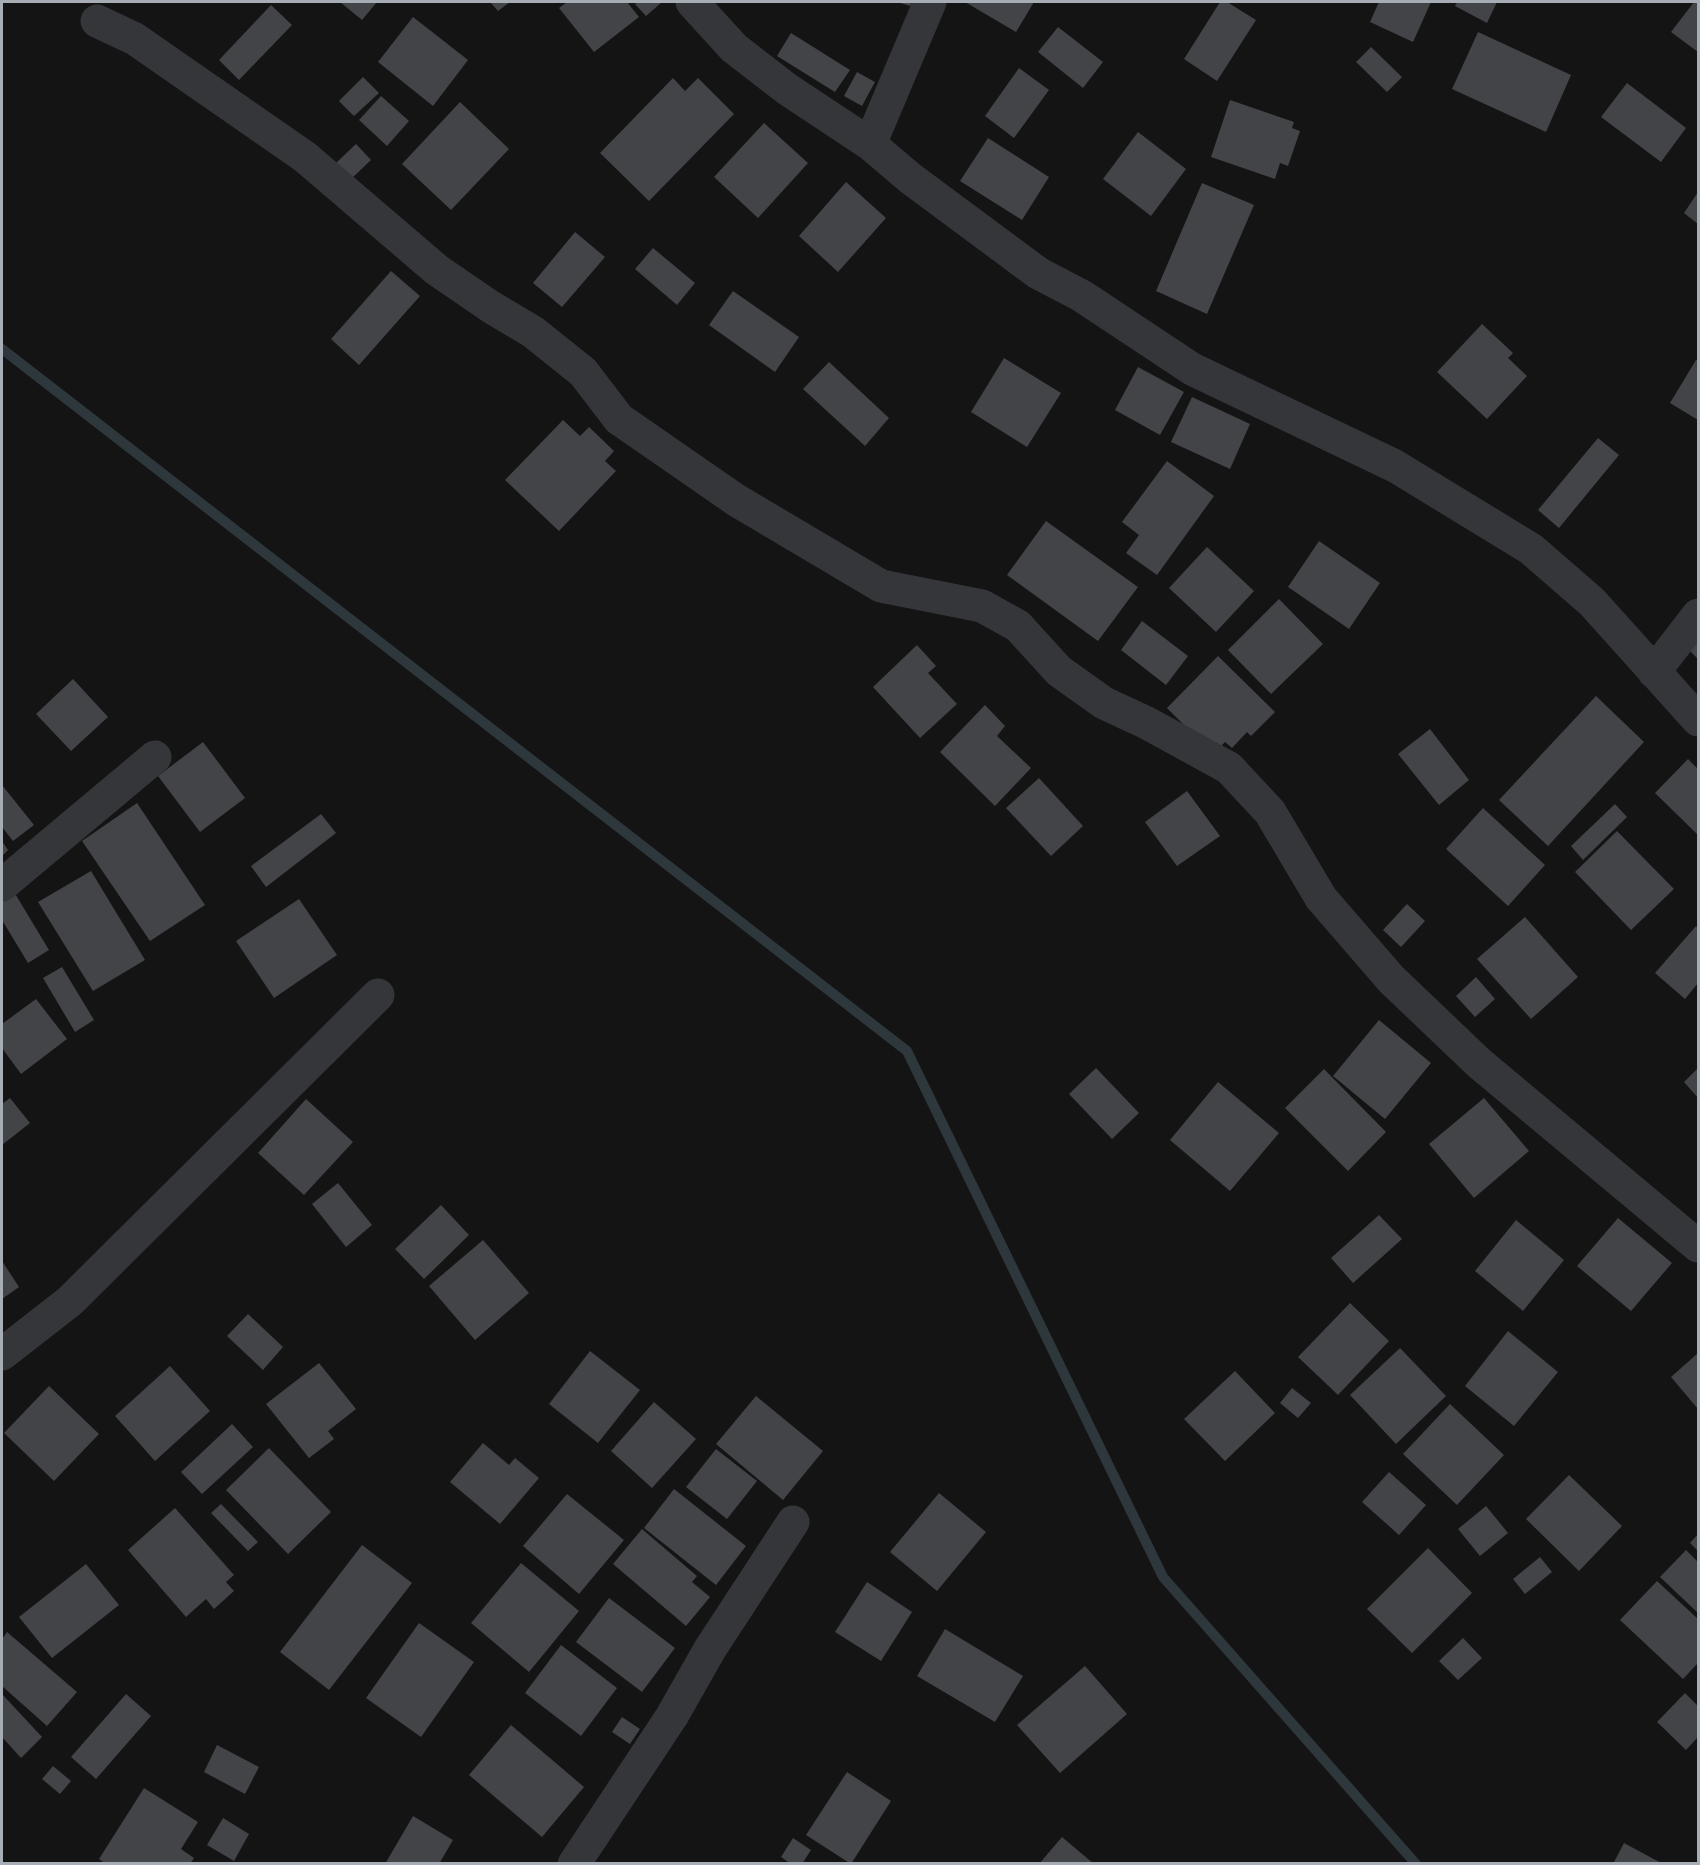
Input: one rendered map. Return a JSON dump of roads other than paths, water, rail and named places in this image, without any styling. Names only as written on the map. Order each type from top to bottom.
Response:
[{"type":"street","points":[[692,2],[735,48],[787,89],[870,144],[910,178],[1038,273],[1082,296],[1192,369],[1395,466],[1531,549],[1592,602],[1698,720]]},
{"type":"street","points":[[870,144],[930,2]]},
{"type":"street","points":[[98,21],[135,39],[305,157],[438,270],[491,308],[533,332],[583,372],[619,419],[736,500],[881,586],[982,606],[1018,626],[1059,671],[1104,703],[1147,723],[1229,768],[1270,812],[1321,898],[1390,979],[1479,1063],[1698,1246]]},
{"type":"street","points":[[1654,672],[1698,615]]},
{"type":"street","points":[[2,885],[155,757]]},
{"type":"street","points":[[2,1354],[70,1301],[378,995]]},
{"type":"street","points":[[574,1863],[672,1716],[710,1650],[793,1522]]},
{"type":"waterway","points":[[2,349],[907,1051],[1163,1577],[1416,1864]]}]
